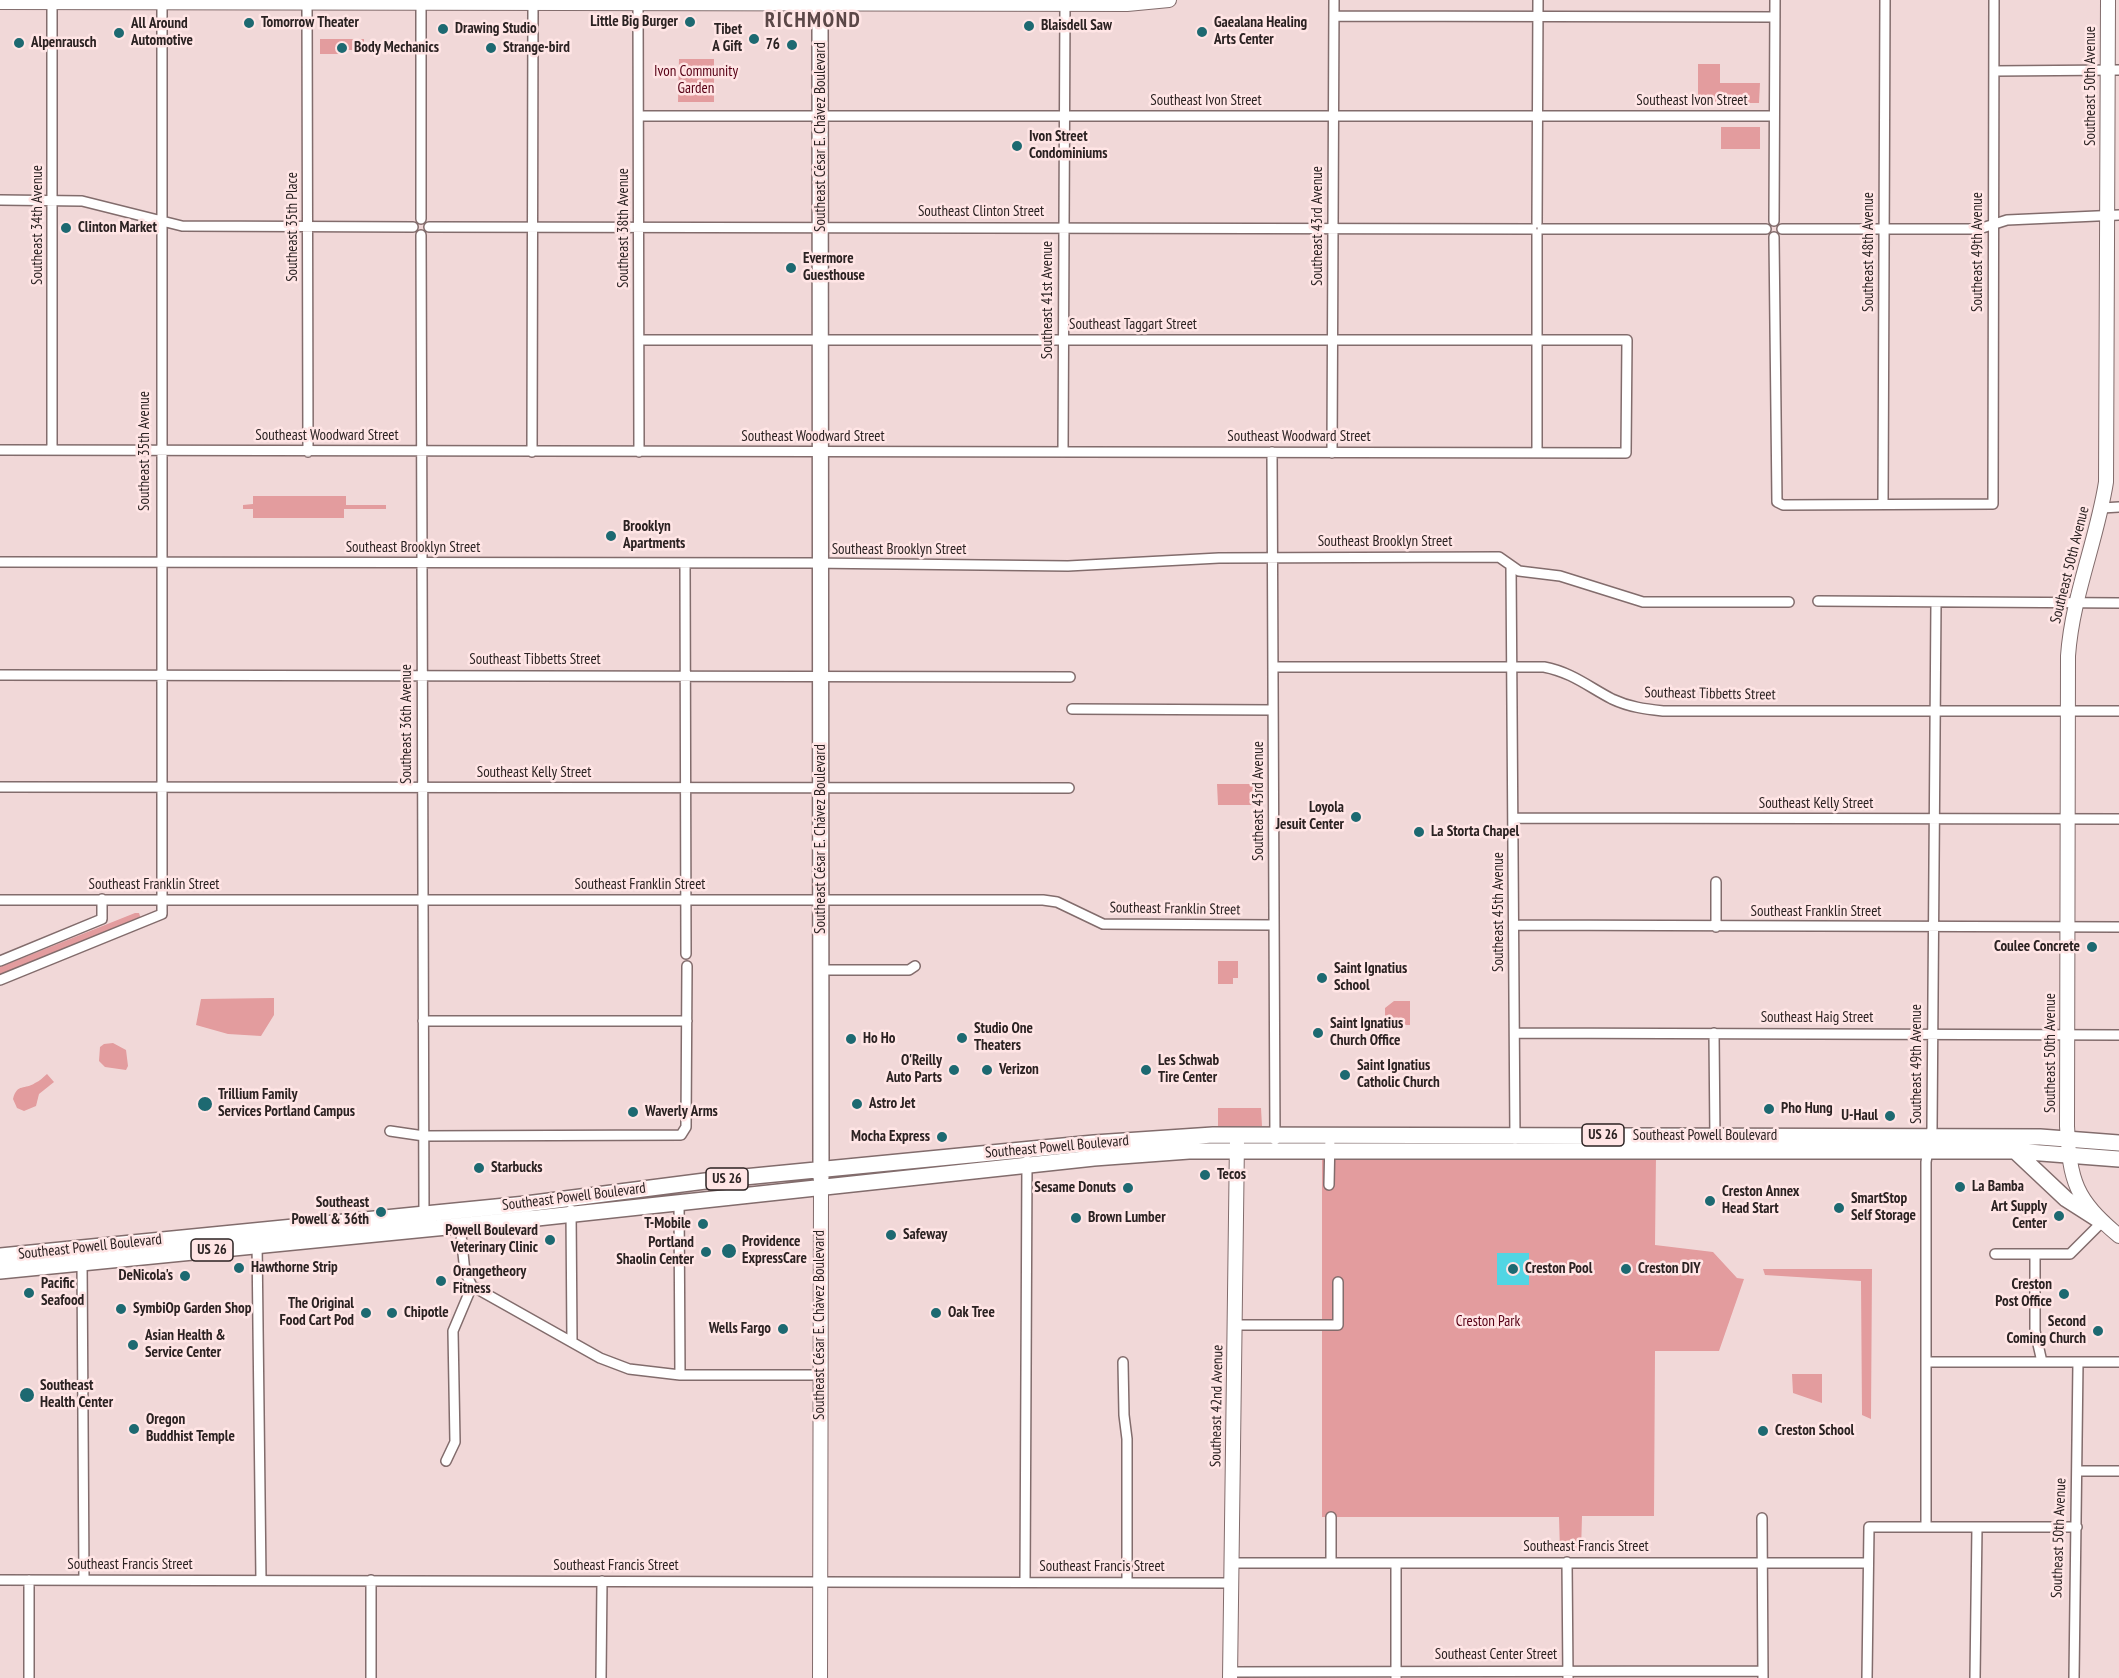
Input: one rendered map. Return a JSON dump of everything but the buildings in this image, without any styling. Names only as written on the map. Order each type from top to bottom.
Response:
[{"type":"main road","points":[[0,2],[1065,4],[1079,2],[1147,3],[1169,0]]},
{"type":"main road","name":"Southeast 50th Avenue","points":[[2108,0],[2113,70],[2113,216],[2106,482],[2102,508],[2069,639],[2067,1035],[2070,1170],[2079,1191],[2102,1222],[2119,1236]]},
{"type":"main road","name":"Southeast César E. Chávez Boulevard","points":[[819,1678],[822,115],[820,2]]},
{"type":"main road","name":"Southeast Powell Boulevard","points":[[0,1271],[82,1256],[257,1238],[424,1214],[472,1209],[571,1207],[680,1201],[1237,1142]]},
{"type":"main road","name":"Southeast Powell Boulevard","points":[[257,1238],[403,1231],[460,1225],[571,1207],[678,1184],[1026,1149],[1237,1142],[1929,1144],[2068,1147],[2119,1159]]},
{"type":"main road","name":"Southeast 42nd Avenue","points":[[1230,1675],[1237,1142]]},
{"type":"main road","name":"Southeast Powell Boulevard","points":[[1929,1144],[2014,1151],[2119,1143]]},
{"type":"main road","points":[[2014,1151],[2066,1199],[2102,1222]]},
{"type":"main road","points":[[460,1225],[472,1209]]},
{"type":"main road","points":[[403,1231],[424,1214]]},
{"type":"main road","name":"Southeast Powell Boulevard","points":[[0,1256],[82,1256]]},
{"type":"street","name":"Southeast 43rd Avenue","points":[[1332,453],[1334,0]]},
{"type":"street","points":[[1537,452],[1538,0]]},
{"type":"street","points":[[1774,221],[1775,0]]},
{"type":"street","name":"Southeast 48th Avenue","points":[[1884,504],[1885,0]]},
{"type":"street","name":"Southeast 49th Avenue","points":[[1884,504],[1993,504],[1994,0]]},
{"type":"street","name":"Southeast 34th Avenue","points":[[52,1],[52,450]]},
{"type":"street","name":"Southeast 35th Avenue","points":[[162,3],[160,222],[162,900]]},
{"type":"street","name":"Southeast 35th Place","points":[[307,3],[308,452]]},
{"type":"street","points":[[421,3],[421,219]]},
{"type":"street","points":[[532,452],[533,3]]},
{"type":"street","name":"Southeast 38th Avenue","points":[[638,3],[639,452]]},
{"type":"street","name":"Southeast 41st Avenue","points":[[1064,452],[1065,4]]},
{"type":"street","points":[[1334,16],[1775,17]]},
{"type":"street","points":[[1994,71],[2113,70]]},
{"type":"street","name":"Southeast Ivon Street","points":[[639,116],[1774,116]]},
{"type":"street","points":[[0,200],[91,203],[182,226],[413,227]]},
{"type":"street","points":[[1782,229],[1979,229],[2007,219],[2113,216]]},
{"type":"street","points":[[413,227],[416,221],[421,219]]},
{"type":"street","points":[[413,227],[416,233],[421,235],[426,233],[429,227],[427,222],[421,219]]},
{"type":"street","points":[[1774,221],[1780,224],[1782,229],[1779,235],[1774,237],[1768,235],[1766,229],[1769,222],[1774,221]]},
{"type":"street","name":"Southeast Clinton Street","points":[[429,227],[1766,229]]},
{"type":"street","name":"Southeast 36th Avenue","points":[[421,235],[424,1214]]},
{"type":"street","points":[[1774,237],[1777,502],[1783,505],[1884,504]]},
{"type":"street","name":"Southeast Taggart Street","points":[[639,340],[1627,340],[1626,453]]},
{"type":"street","name":"Southeast Woodward Street","points":[[0,450],[1626,453]]},
{"type":"street","name":"Southeast 43rd Avenue","points":[[1272,452],[1275,1142]]},
{"type":"street","points":[[2102,508],[2119,507]]},
{"type":"street","name":"Southeast Brooklyn Street","points":[[0,562],[1068,566],[1273,557],[1499,557],[1519,571],[1576,580],[1621,597],[1643,602],[1789,602]]},
{"type":"street","points":[[685,563],[686,954]]},
{"type":"street","name":"Southeast 45th Avenue","points":[[1511,566],[1515,1142]]},
{"type":"street","points":[[1818,601],[2119,603]]},
{"type":"street","name":"Southeast 49th Avenue","points":[[1926,1527],[1936,602]]},
{"type":"street","name":"Southeast Tibbetts Street","points":[[1274,667],[1513,665],[1544,667],[1572,675],[1611,698],[1639,708],[1663,711],[2119,711]]},
{"type":"street","name":"Southeast Tibbetts Street","points":[[0,675],[1070,677]]},
{"type":"street","points":[[1072,709],[1273,710]]},
{"type":"street","name":"Southeast Kelly Street","points":[[0,787],[1069,788]]},
{"type":"street","name":"Southeast Kelly Street","points":[[1513,818],[2119,819]]},
{"type":"street","points":[[1716,882],[1716,927]]},
{"type":"street","points":[[0,961],[102,920],[102,899]]},
{"type":"street","name":"Southeast Franklin Street","points":[[0,900],[1050,901],[1103,924],[1274,925]]},
{"type":"street","points":[[0,980],[162,914],[162,900]]},
{"type":"street","name":"Southeast Franklin Street","points":[[1514,925],[2119,927]]},
{"type":"street","points":[[390,1131],[424,1136],[678,1136],[684,1133],[686,1127],[687,966]]},
{"type":"street","points":[[820,970],[909,970],[915,966]]},
{"type":"street","points":[[423,1021],[687,1022]]},
{"type":"street","name":"Southeast Haig Street","points":[[1515,1033],[2119,1035]]},
{"type":"street","points":[[1714,1033],[1715,1143]]},
{"type":"street","points":[[1329,1185],[1330,1142]]},
{"type":"street","points":[[1025,1582],[1026,1149]]},
{"type":"street","points":[[680,1201],[680,1375]]},
{"type":"street","points":[[571,1207],[572,1342]]},
{"type":"street","points":[[1995,1254],[2070,1254],[2102,1222]]},
{"type":"street","points":[[460,1225],[465,1272],[472,1286],[620,1366],[650,1373],[680,1375],[819,1375]]},
{"type":"street","points":[[257,1238],[261,1580]]},
{"type":"street","points":[[2035,1254],[2035,1331],[2042,1362]]},
{"type":"street","points":[[82,1256],[84,1580]]},
{"type":"street","points":[[1235,1325],[1338,1325],[1338,1282]]},
{"type":"street","points":[[446,1461],[454,1442],[453,1331],[455,1320],[472,1286]]},
{"type":"street","points":[[1123,1362],[1127,1438],[1127,1582]]},
{"type":"street","points":[[1927,1362],[2119,1362]]},
{"type":"street","name":"Southeast 50th Avenue","points":[[2074,1678],[2073,1562],[2078,1471],[2078,1362]]},
{"type":"street","points":[[2078,1471],[2119,1471]]},
{"type":"street","points":[[1331,1517],[1331,1562]]},
{"type":"street","points":[[1762,1518],[1763,1674]]},
{"type":"street","points":[[1867,1678],[1869,1527],[2076,1527]]},
{"type":"street","points":[[1975,1678],[1977,1527]]},
{"type":"street","points":[[1568,1562],[1568,1674]]},
{"type":"street","name":"Southeast Francis Street","points":[[1231,1563],[1868,1563]]},
{"type":"street","points":[[1396,1563],[1396,1674]]},
{"type":"street","name":"Southeast Francis Street","points":[[0,1580],[1231,1583]]},
{"type":"street","points":[[29,1580],[29,1678]]},
{"type":"street","points":[[371,1580],[371,1678]]},
{"type":"street","points":[[601,1678],[602,1581]]},
{"type":"street","name":"Southeast Center Street","points":[[1230,1675],[1763,1674]]},
{"type":"green space","name":"Body Mechanics","points":[[320,39],[364,39],[364,50],[345,50],[345,54],[320,54]]},
{"type":"green space","name":"Ivon Community Garden","points":[[679,59],[714,59],[714,102],[678,102]]},
{"type":"green space","points":[[1698,64],[1720,64],[1720,83],[1760,83],[1759,103],[1698,103]]},
{"type":"green space","points":[[1721,127],[1760,127],[1760,149],[1721,149]]},
{"type":"green space","points":[[253,496],[346,496],[346,505],[386,505],[386,509],[344,509],[344,518],[253,518],[253,509],[243,509],[243,505],[253,504]]},
{"type":"green space","points":[[1217,784],[1260,784],[1260,805],[1218,805]]},
{"type":"green space","points":[[139,913],[141,919],[0,976],[0,967]]},
{"type":"green space","points":[[1218,961],[1238,961],[1238,978],[1233,978],[1233,984],[1218,984]]},
{"type":"green space","points":[[274,998],[274,1015],[261,1036],[228,1034],[196,1025],[201,999]]},
{"type":"green space","points":[[1394,1001],[1410,1001],[1410,1025],[1385,1025],[1385,1008]]},
{"type":"green space","points":[[113,1043],[126,1050],[128,1066],[126,1070],[105,1067],[99,1061],[100,1047]]},
{"type":"green space","points":[[47,1074],[54,1082],[39,1094],[36,1106],[24,1111],[17,1108],[13,1099],[17,1091],[37,1082]]},
{"type":"green space","points":[[1218,1108],[1261,1108],[1262,1126],[1218,1126]]},
{"type":"green space","name":"Creston Park","points":[[1437,1156],[1656,1156],[1655,1245],[1713,1252],[1737,1278],[1744,1279],[1719,1351],[1655,1351],[1654,1516],[1582,1516],[1581,1552],[1560,1552],[1559,1517],[1322,1517],[1322,1159]]},
{"type":"green space","points":[[1763,1269],[1872,1269],[1871,1419],[1862,1415],[1861,1281],[1765,1275]]},
{"type":"green space","points":[[1792,1374],[1822,1374],[1822,1403],[1793,1393]]},
{"type":"water","name":"Creston Pool","points":[[1497,1253],[1529,1253],[1529,1285],[1497,1285]]},
{"type":"place","name":"Little Big Burger","points":[[690,22]]},
{"type":"place","name":"Tomorrow Theater","points":[[249,23]]},
{"type":"place","name":"Blaisdell Saw","points":[[1029,26]]},
{"type":"place","name":"Drawing Studio","points":[[443,29]]},
{"type":"place","name":"Gaealana Healing Arts Center","points":[[1202,32]]},
{"type":"place","name":"All Around Automotive","points":[[119,33]]},
{"type":"place","name":"Tibet A Gift","points":[[754,39]]},
{"type":"place","name":"Alpenrausch","points":[[19,43]]},
{"type":"place","name":"76","points":[[792,45]]},
{"type":"place","name":"Body Mechanics","points":[[342,48]]},
{"type":"place","name":"Strange-bird","points":[[491,48]]},
{"type":"place","name":"Ivon Street Condominiums","points":[[1017,146]]},
{"type":"place","name":"Clinton Market","points":[[66,228]]},
{"type":"place","name":"Evermore Guesthouse","points":[[791,268]]},
{"type":"place","name":"Brooklyn Apartments","points":[[611,536]]},
{"type":"place","name":"Loyola Jesuit Center","points":[[1356,817]]},
{"type":"place","name":"La Storta Chapel","points":[[1419,832]]},
{"type":"place","name":"Coulee Concrete","points":[[2092,947]]},
{"type":"place","name":"Saint Ignatius School","points":[[1322,978]]},
{"type":"place","name":"Saint Ignatius Church Office","points":[[1318,1033]]},
{"type":"place","name":"Studio One Theaters","points":[[962,1038]]},
{"type":"place","name":"Ho Ho","points":[[851,1039]]},
{"type":"place","name":"O'Reilly Auto Parts","points":[[954,1070]]},
{"type":"place","name":"Verizon","points":[[987,1070]]},
{"type":"place","name":"Les Schwab Tire Center","points":[[1146,1070]]},
{"type":"place","name":"Saint Ignatius Catholic Church","points":[[1345,1075]]},
{"type":"place","name":"Trillium Family Services Portland Campus","points":[[205,1104]]},
{"type":"place","name":"Astro Jet","points":[[857,1104]]},
{"type":"place","name":"Pho Hung","points":[[1769,1109]]},
{"type":"place","name":"Waverly Arms","points":[[633,1112]]},
{"type":"place","name":"U-Haul","points":[[1890,1116]]},
{"type":"place","name":"Mocha Express","points":[[942,1137]]},
{"type":"place","name":"Starbucks","points":[[479,1168]]},
{"type":"place","name":"Tecos","points":[[1205,1175]]},
{"type":"place","name":"La Bamba","points":[[1960,1187]]},
{"type":"place","name":"Sesame Donuts","points":[[1128,1188]]},
{"type":"place","name":"Creston Annex Head Start","points":[[1710,1201]]},
{"type":"place","name":"SmartStop Self Storage","points":[[1839,1208]]},
{"type":"place","name":"Southeast Powell & 36th","points":[[381,1212]]},
{"type":"place","name":"Art Supply Center","points":[[2059,1216]]},
{"type":"place","name":"Brown Lumber","points":[[1076,1218]]},
{"type":"place","name":"T-Mobile","points":[[703,1224]]},
{"type":"place","name":"Safeway","points":[[891,1235]]},
{"type":"place","name":"Powell Boulevard Veterinary Clinic","points":[[550,1240]]},
{"type":"place","name":"Providence ExpressCare","points":[[729,1251]]},
{"type":"place","name":"Portland Shaolin Center","points":[[706,1252]]},
{"type":"place","name":"Hawthorne Strip","points":[[239,1268]]},
{"type":"place","name":"Creston Pool","points":[[1513,1269]]},
{"type":"place","name":"Creston DIY","points":[[1626,1269]]},
{"type":"place","name":"DeNicola's","points":[[185,1276]]},
{"type":"place","name":"Orangetheory Fitness","points":[[441,1281]]},
{"type":"place","name":"Pacific Seafood","points":[[29,1293]]},
{"type":"place","name":"Creston Post Office","points":[[2064,1294]]},
{"type":"place","name":"SymbiOp Garden Shop","points":[[121,1309]]},
{"type":"place","name":"The Original Food Cart Pod","points":[[366,1313]]},
{"type":"place","name":"Chipotle","points":[[392,1313]]},
{"type":"place","name":"Oak Tree","points":[[936,1313]]},
{"type":"place","name":"Wells Fargo","points":[[783,1329]]},
{"type":"place","name":"Second Coming Church","points":[[2098,1331]]},
{"type":"place","name":"Asian Health & Service Center","points":[[133,1345]]},
{"type":"place","name":"Southeast Health Center","points":[[27,1395]]},
{"type":"place","name":"Oregon Buddhist Temple","points":[[134,1429]]},
{"type":"place","name":"Creston School","points":[[1763,1431]]},
{"type":"district","name":"RICHMOND","points":[[813,21]]}]
